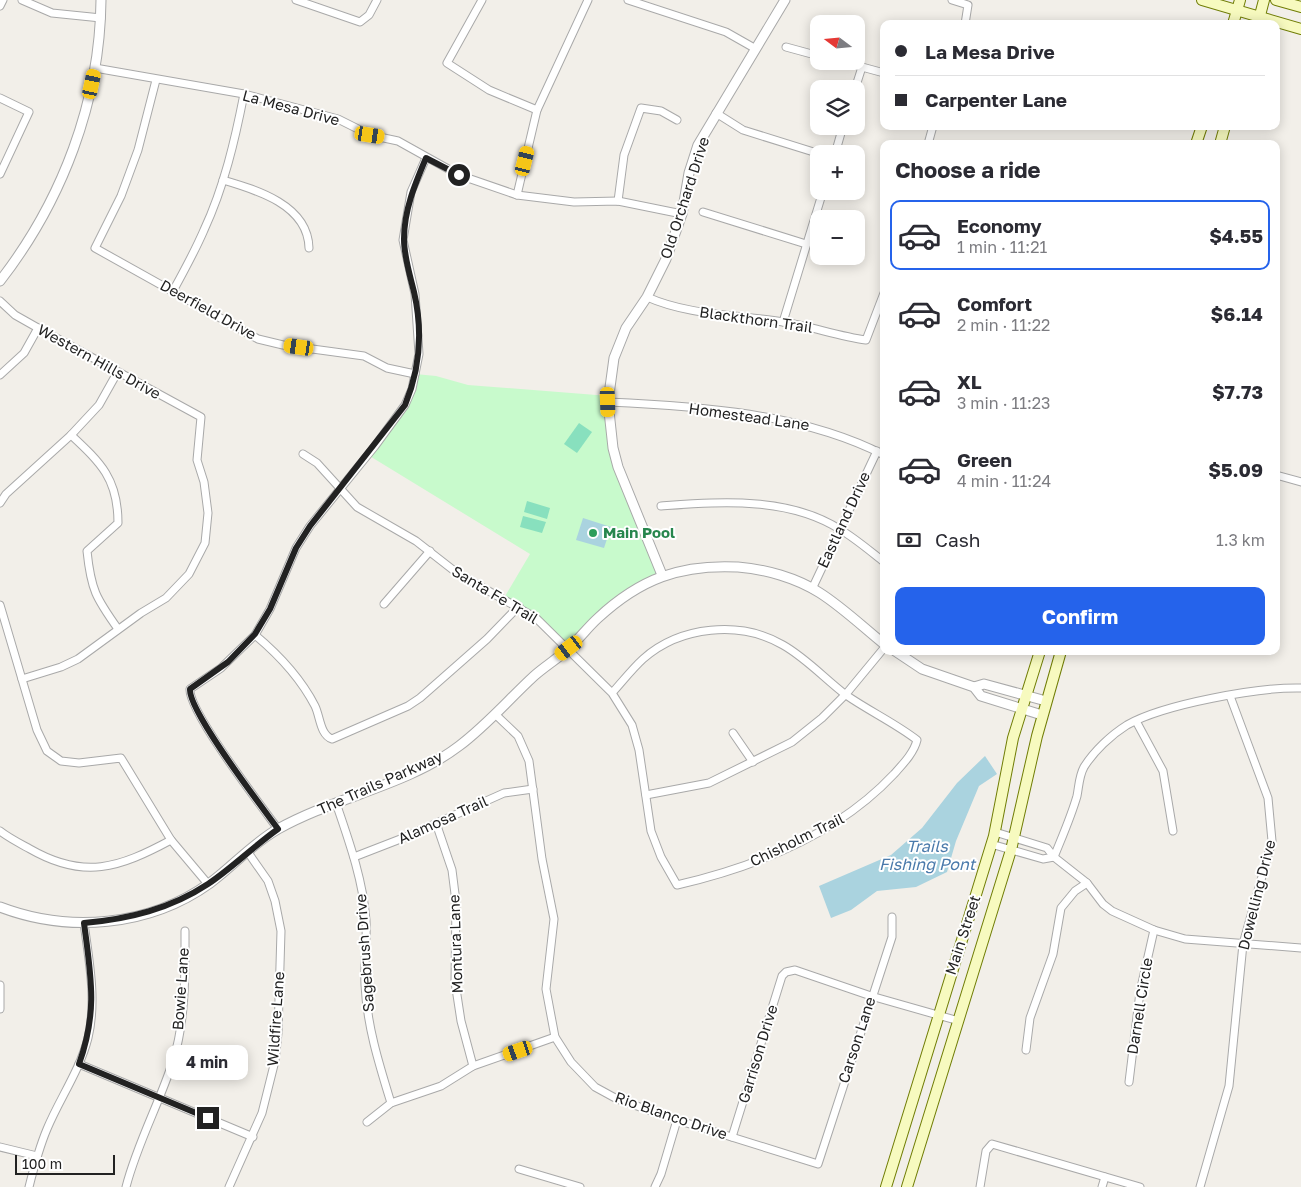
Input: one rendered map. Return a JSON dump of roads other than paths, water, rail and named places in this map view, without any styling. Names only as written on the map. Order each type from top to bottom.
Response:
[{"type":"main road","points":[[1202,0],[1239,5],[1257,20]]},
{"type":"main road","points":[[1258,20],[1264,0]]},
{"type":"main road","points":[[1276,0],[1301,7]]},
{"type":"main road","points":[[1234,20],[1239,5]]},
{"type":"main road","points":[[1280,25],[1301,29]]},
{"type":"main road","name":"Main Street","points":[[886,1187],[937,1015],[995,832],[1013,738],[1039,655]]},
{"type":"main road","name":"Main Street","points":[[907,1187],[1012,850],[1042,715],[1060,655]]},
{"type":"street","points":[[0,6],[3,0]]},
{"type":"street","points":[[22,0],[52,13],[101,18]]},
{"type":"street","points":[[0,281],[31,238],[61,180],[82,124],[95,68],[102,0]]},
{"type":"street","points":[[296,0],[360,22],[369,15],[376,0]]},
{"type":"street","points":[[482,0],[447,64],[489,90],[537,110]]},
{"type":"street","points":[[517,195],[537,110],[588,0]]},
{"type":"street","points":[[628,0],[726,32],[756,49]]},
{"type":"street","name":"Old Orchard Drive","points":[[662,575],[618,467],[609,425],[608,402],[614,358],[626,328],[647,297],[666,259],[682,214],[689,173],[698,145],[785,0]]},
{"type":"street","points":[[952,0],[968,5],[966,20]]},
{"type":"street","points":[[786,47],[810,54]]},
{"type":"street","name":"La Mesa Drive","points":[[95,68],[244,94],[338,119],[370,135],[398,141],[459,175],[517,195],[574,202],[618,201],[682,214]]},
{"type":"street","points":[[865,68],[880,72]]},
{"type":"street","name":"Deerfield Drive","points":[[156,80],[138,150],[121,196],[95,248],[258,338],[283,345],[364,356],[387,368],[415,374]]},
{"type":"street","points":[[173,291],[205,228],[235,140],[244,94]]},
{"type":"street","points":[[0,98],[28,112],[0,174]]},
{"type":"street","points":[[618,201],[624,155],[641,108],[661,112],[677,120]]},
{"type":"street","points":[[716,113],[743,130],[810,151]]},
{"type":"street","points":[[278,829],[237,775],[209,730],[192,698],[190,689],[226,664],[255,634],[270,609],[296,548],[339,490],[394,422],[405,405],[420,354],[418,320],[404,240],[405,219],[411,192],[426,158]]},
{"type":"street","points":[[222,180],[257,190],[274,198],[298,219],[309,235],[309,248]]},
{"type":"street","points":[[783,322],[820,200]]},
{"type":"street","points":[[703,212],[806,244]]},
{"type":"street","name":"Blackthorn Trail","points":[[647,297],[667,306],[696,312],[783,322],[866,340],[880,307]]},
{"type":"street","name":"Western Hills Drive","points":[[0,301],[15,315],[117,373],[200,417],[197,460],[204,482],[208,513],[205,543],[189,574],[166,598],[118,629]]},
{"type":"street","points":[[0,375],[24,353],[38,328]]},
{"type":"street","points":[[0,503],[6,494],[71,435],[99,404],[117,373]]},
{"type":"street","name":"Homestead Lane","points":[[608,402],[658,405],[778,419],[834,433],[880,453]]},
{"type":"street","points":[[22,679],[61,667],[78,659],[118,629],[96,597],[90,578],[87,551],[118,523],[115,492],[108,473],[71,435]]},
{"type":"street","name":"Eastland Drive","points":[[812,589],[839,529],[880,453]]},
{"type":"street","name":"Santa Fe Trail","points":[[303,454],[317,463],[339,490],[357,507],[430,551],[458,573],[536,618],[569,648],[612,693],[626,713],[634,730],[651,831],[661,857],[676,885]]},
{"type":"street","points":[[1280,476],[1301,482]]},
{"type":"street","points":[[661,506],[715,502],[758,504],[790,510],[839,529],[880,559]]},
{"type":"street","points":[[384,604],[430,551]]},
{"type":"street","name":"The Trails Parkway","points":[[0,907],[40,919],[84,923],[119,920],[159,910],[208,884],[278,829],[423,767],[443,756],[496,715],[532,678],[569,648],[615,603],[652,579],[662,575],[704,567],[747,568],[789,578],[812,589],[880,643]]},
{"type":"street","points":[[0,605],[37,730],[48,751],[61,761],[79,763],[121,758],[171,840],[208,884]]},
{"type":"street","points":[[255,634],[290,667],[315,706],[325,734],[328,738],[336,738],[363,724],[408,706],[420,698],[487,639],[518,606]]},
{"type":"street","points":[[612,693],[644,659],[661,646],[682,636],[717,630],[759,634],[784,645],[846,694]]},
{"type":"street","points":[[646,795],[709,783],[792,742],[822,718],[846,694],[880,651]]},
{"type":"street","points":[[901,655],[922,669],[974,687],[981,696],[1042,715]]},
{"type":"street","points":[[974,687],[984,684],[1046,701]]},
{"type":"street","points":[[1054,857],[1074,806],[1084,766],[1115,733],[1157,712],[1260,690],[1301,688]]},
{"type":"street","name":"Chisholm Trail","points":[[676,885],[719,875],[743,866],[840,820],[874,795],[908,757],[917,740],[846,694]]},
{"type":"street","name":"Dowelling Drive","points":[[1200,1187],[1230,1086],[1243,944],[1268,859],[1272,826],[1262,775],[1230,696]]},
{"type":"street","name":"Rio Blanco Drive","points":[[496,715],[518,736],[529,761],[542,859],[553,914],[546,982],[555,1037],[577,1070],[595,1087],[617,1099],[677,1120],[818,1164]]},
{"type":"street","points":[[1136,721],[1163,771],[1173,831]]},
{"type":"street","points":[[734,732],[753,762]]},
{"type":"street","name":"Alamosa Trail","points":[[354,857],[504,793],[533,788]]},
{"type":"street","name":"Sagebrush Drive","points":[[336,803],[354,857],[366,920],[365,986],[372,1042],[391,1103]]},
{"type":"street","name":"Montura Lane","points":[[436,823],[452,870],[456,902],[455,982],[461,1021],[473,1066]]},
{"type":"street","points":[[0,831],[47,859],[66,866],[86,868],[135,859],[171,840]]},
{"type":"street","points":[[995,832],[1047,848],[1054,857],[1087,883],[1103,904],[1112,911],[1154,930],[1185,939],[1301,948]]},
{"type":"street","points":[[991,844],[1043,859],[1054,857]]},
{"type":"street","name":"Wildfire Lane","points":[[230,1187],[262,1113],[275,1062],[278,1033],[280,931],[275,901],[268,881],[248,851]]},
{"type":"street","points":[[1026,1050],[1030,1018],[1051,961],[1062,908],[1075,890],[1087,883]]},
{"type":"street","name":"Carson Lane","points":[[818,1164],[871,996],[892,937],[892,917]]},
{"type":"street","points":[[29,1187],[37,1156],[48,1128],[79,1064],[88,1038],[92,1002],[84,923]]},
{"type":"street","name":"Darnell Circle","points":[[1129,1082],[1140,992],[1154,930]]},
{"type":"street","name":"Bowie Lane","points":[[126,1187],[130,1169],[160,1099],[174,1059],[182,1015],[185,931]]},
{"type":"street","name":"Garrison Drive","points":[[732,1137],[782,976],[786,972],[795,970],[871,996]]},
{"type":"street","points":[[0,984],[0,1009]]},
{"type":"street","points":[[871,996],[959,1021]]},
{"type":"street","points":[[367,1122],[391,1103],[441,1086],[473,1066],[555,1037]]},
{"type":"street","points":[[79,1064],[253,1137]]},
{"type":"street","points":[[655,1187],[661,1174],[677,1120]]},
{"type":"street","points":[[980,1187],[986,1151],[992,1144],[1140,1187]]},
{"type":"street","points":[[0,1147],[37,1156]]},
{"type":"street","points":[[519,1169],[580,1187]]},
{"type":"street","points":[[1102,1187],[1105,1177]]},
{"type":"water","name":"Main Pool","points":[[583,518],[611,527],[604,548],[576,540]]},
{"type":"water","name":"Trails Fishing Pont","points":[[985,756],[997,774],[979,786],[956,841],[947,872],[916,887],[877,891],[851,910],[831,918],[819,886],[891,855],[922,828],[957,783]]},
{"type":"place","name":"Main Pool","points":[[593,533]]}]
